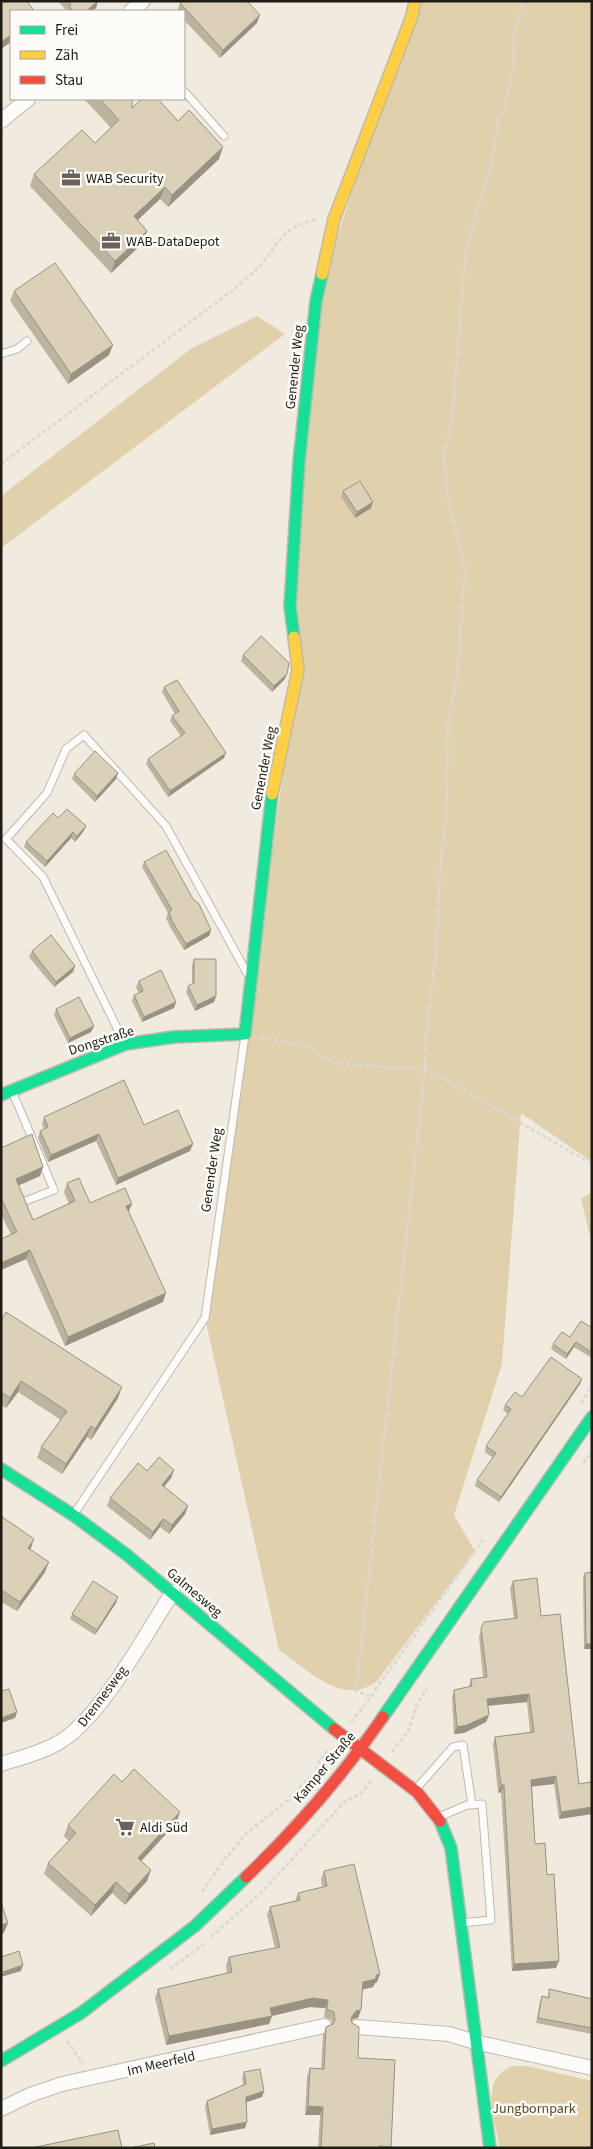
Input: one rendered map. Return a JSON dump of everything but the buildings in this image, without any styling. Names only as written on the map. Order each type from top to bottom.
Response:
[{"type":"street","points":[[132,10],[143,1]]},
{"type":"street","name":"Genender Weg","points":[[246,1034],[270,805],[298,670],[290,606],[299,462],[316,301],[334,220],[412,16],[415,1]]},
{"type":"street","points":[[1,121],[27,100]]},
{"type":"street","name":"Dongstraße","points":[[7,1093],[126,1044],[174,1037],[246,1034]]},
{"type":"street","name":"Kamper Straße","points":[[1,2061],[81,2013],[195,1926],[262,1860],[360,1750],[592,1416]]},
{"type":"street","name":"Galmesweg","points":[[1,1469],[73,1515],[173,1592],[360,1750]]},
{"type":"street","name":"Drennesweg","points":[[1,1764],[57,1744],[85,1722],[105,1696],[173,1592]]},
{"type":"street","points":[[360,1750],[415,1790],[438,1817],[448,1834],[452,1848],[475,2042],[490,2148]]},
{"type":"street","name":"Im Meerfeld","points":[[1,2109],[62,2084],[324,2026]]},
{"type":"street","points":[[356,2028],[449,2034],[475,2042],[592,2068]]},
{"type":"lane","points":[[185,91],[224,136]]},
{"type":"lane","points":[[1,354],[17,349],[27,341]]},
{"type":"lane","points":[[126,1044],[42,877],[6,839],[47,793],[66,749],[84,735],[166,826],[251,981]]},
{"type":"lane","name":"Genender Weg","points":[[73,1515],[205,1318],[246,1034]]},
{"type":"lane","points":[[7,1093],[54,1190],[23,1202]]},
{"type":"lane","points":[[415,1790],[453,1747],[463,1745],[472,1805]]},
{"type":"lane","points":[[438,1817],[472,1805],[482,1804],[491,1920],[460,1923]]},
{"type":"path","points":[[370,1696],[356,1691],[425,1068],[424,1044],[436,954],[441,855],[447,814],[448,720],[457,678],[465,570],[448,499],[444,455],[452,420],[466,250],[487,186],[498,121],[505,107],[514,63],[514,33],[523,1]]},
{"type":"path","points":[[1,464],[237,287],[260,266],[284,233],[303,222],[334,220]]},
{"type":"path","points":[[246,1034],[306,1046],[334,1063],[405,1069],[425,1068],[592,1164]]},
{"type":"path","points":[[200,1896],[224,1860],[247,1833],[288,1800],[312,1775]]},
{"type":"path","points":[[67,2041],[91,2078]]},
{"type":"green space","points":[[415,1],[592,1],[592,1162],[521,1113],[502,1364],[454,1515],[475,1551],[377,1681],[364,1688],[351,1690],[338,1688],[326,1683],[279,1650],[205,1318],[298,670],[290,606],[316,301]]},
{"type":"green space","points":[[257,316],[285,334],[1,548],[1,496],[192,348]]},
{"type":"green space","points":[[592,1192],[592,1244],[581,1199]]},
{"type":"green space","name":"Jungbornpark","points":[[514,2066],[527,2066],[592,2081],[592,2148],[500,2148],[493,2113],[492,2089],[496,2080],[503,2072]]},
{"type":"traffic: fast","points":[[294,637],[290,606],[299,462],[316,301],[322,274]]},
{"type":"traffic: fast","points":[[1,1095],[126,1044],[174,1037],[245,1034],[272,794]]},
{"type":"traffic: fast","points":[[383,1717],[592,1417]]},
{"type":"traffic: fast","points":[[1,1469],[73,1515],[127,1555],[334,1729]]},
{"type":"traffic: fast","points":[[440,1821],[451,1848],[490,2148]]},
{"type":"traffic: fast","points":[[1,2061],[81,2013],[195,1926],[246,1877]]},
{"type":"traffic: slow","points":[[322,274],[334,219],[412,16],[415,1]]},
{"type":"traffic: slow","points":[[272,794],[298,670],[294,637]]},
{"type":"traffic: jam","points":[[246,1877],[318,1801],[352,1760],[383,1717]]},
{"type":"traffic: jam","points":[[334,1729],[417,1792],[440,1821]]},
{"type":"place","name":"WAB Security","points":[[71,178]]},
{"type":"place","name":"WAB-DataDepot","points":[[111,241]]},
{"type":"place","name":"Aldi Süd","points":[[125,1827]]}]
